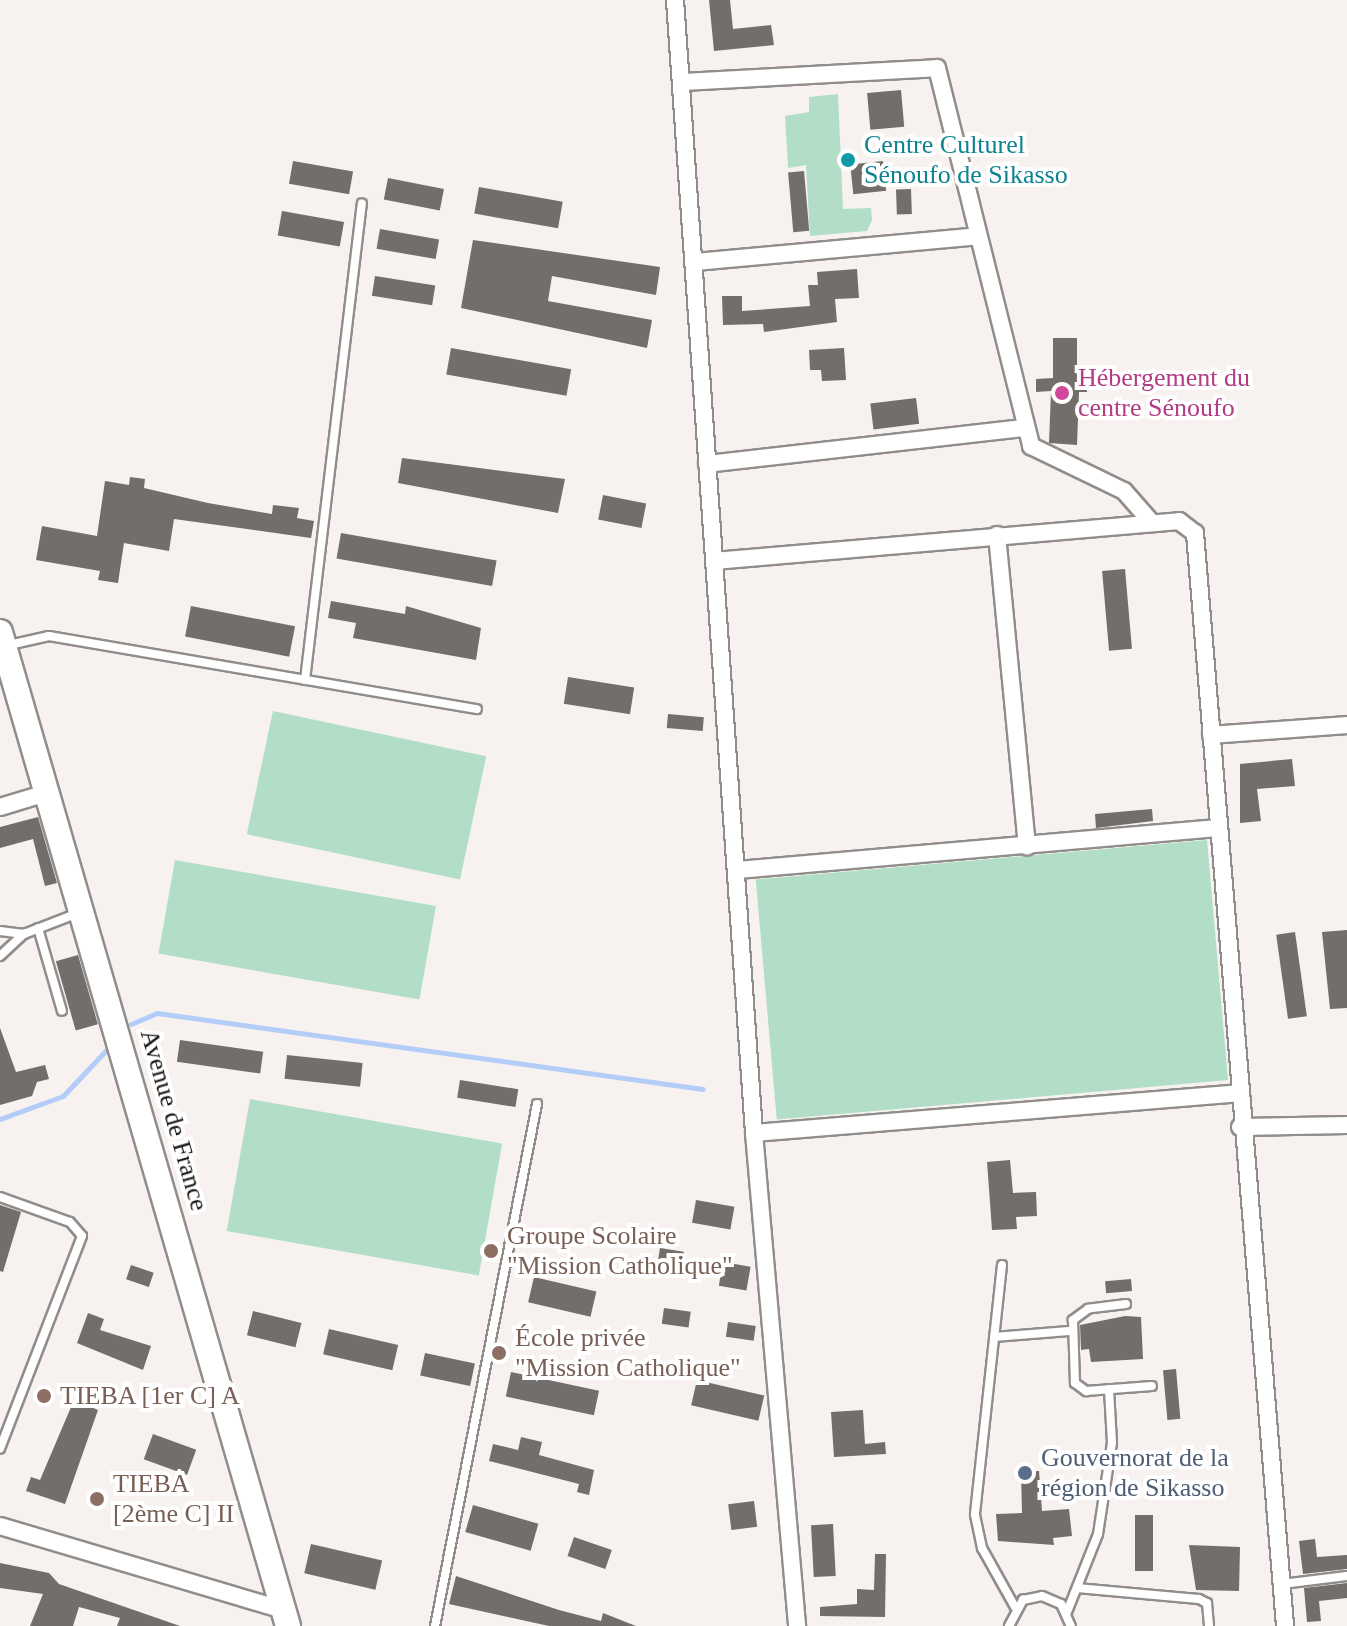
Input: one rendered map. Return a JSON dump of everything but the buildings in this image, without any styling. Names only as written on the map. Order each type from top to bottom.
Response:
[{"type":"main road","name":"Avenue de France","points":[[2,639],[285,1618]]},
{"type":"street","points":[[675,0],[754,1133],[797,1626]]},
{"type":"street","points":[[682,82],[937,68],[1024,428],[1043,456],[1124,491],[1152,523]]},
{"type":"street","points":[[695,262],[978,236]]},
{"type":"street","points":[[707,464],[1024,428]]},
{"type":"street","points":[[714,561],[1152,523],[1186,523],[1197,540],[1240,1127],[1285,1626]]},
{"type":"street","points":[[997,535],[1027,847]]},
{"type":"street","points":[[1211,735],[1347,725]]},
{"type":"street","points":[[0,807],[46,793]]},
{"type":"street","points":[[737,870],[1218,828]]},
{"type":"street","points":[[754,1133],[1238,1093]]},
{"type":"street","points":[[1240,1127],[1347,1125]]},
{"type":"street","points":[[0,1526],[285,1618]]},
{"type":"lane","points":[[305,680],[362,203]]},
{"type":"lane","points":[[2,639],[49,636],[477,709]]},
{"type":"lane","points":[[0,956],[24,934],[83,911]]},
{"type":"lane","points":[[38,928],[62,1011]]},
{"type":"lane","points":[[0,931],[24,934]]},
{"type":"lane","points":[[435,1626],[537,1104]]},
{"type":"lane","points":[[0,1197],[70,1222],[82,1236],[0,1449]]},
{"type":"lane","points":[[1002,1265],[975,1515],[982,1548],[1015,1607],[1009,1626]]},
{"type":"lane","points":[[1126,1304],[1079,1313],[1069,1331],[1075,1383],[1086,1391],[1152,1386]]},
{"type":"lane","points":[[994,1337],[1069,1331]]},
{"type":"lane","points":[[1071,1626],[1067,1612],[1098,1534],[1112,1443],[1109,1389]]},
{"type":"lane","points":[[1281,1584],[1347,1576]]},
{"type":"lane","points":[[1077,1588],[1199,1599],[1207,1603],[1209,1626]]},
{"type":"lane","points":[[1015,1607],[1042,1596],[1067,1612]]},
{"type":"green space","points":[[838,94],[843,209],[871,208],[872,220],[867,231],[810,236],[806,165],[788,168],[785,116],[809,112],[809,97]]},
{"type":"green space","points":[[273,711],[486,756],[460,880],[247,834]]},
{"type":"green space","points":[[1207,840],[1228,1080],[777,1120],[756,879]]},
{"type":"green space","points":[[175,860],[436,906],[419,1000],[159,954]]},
{"type":"green space","points":[[250,1099],[502,1143],[479,1275],[227,1231]]},
{"type":"waterway","points":[[131,1024],[157,1013],[703,1089]]},
{"type":"waterway","points":[[0,1119],[63,1096],[112,1044]]},
{"type":"place","name":"Centre Culturel Sénoufo de Sikasso","points":[[848,160]]},
{"type":"place","name":"Hébergement du centre Sénoufo","points":[[1062,393]]},
{"type":"place","name":"Groupe Scolaire \"Mission Catholique\"","points":[[491,1251]]},
{"type":"place","name":"École privée \"Mission Catholique\"","points":[[499,1353]]},
{"type":"place","name":"TIEBA [1er C] A","points":[[44,1396]]},
{"type":"place","name":"Gouvernorat de la région de Sikasso","points":[[1025,1473]]},
{"type":"place","name":"TIEBA [2ème C] II","points":[[97,1499]]}]
